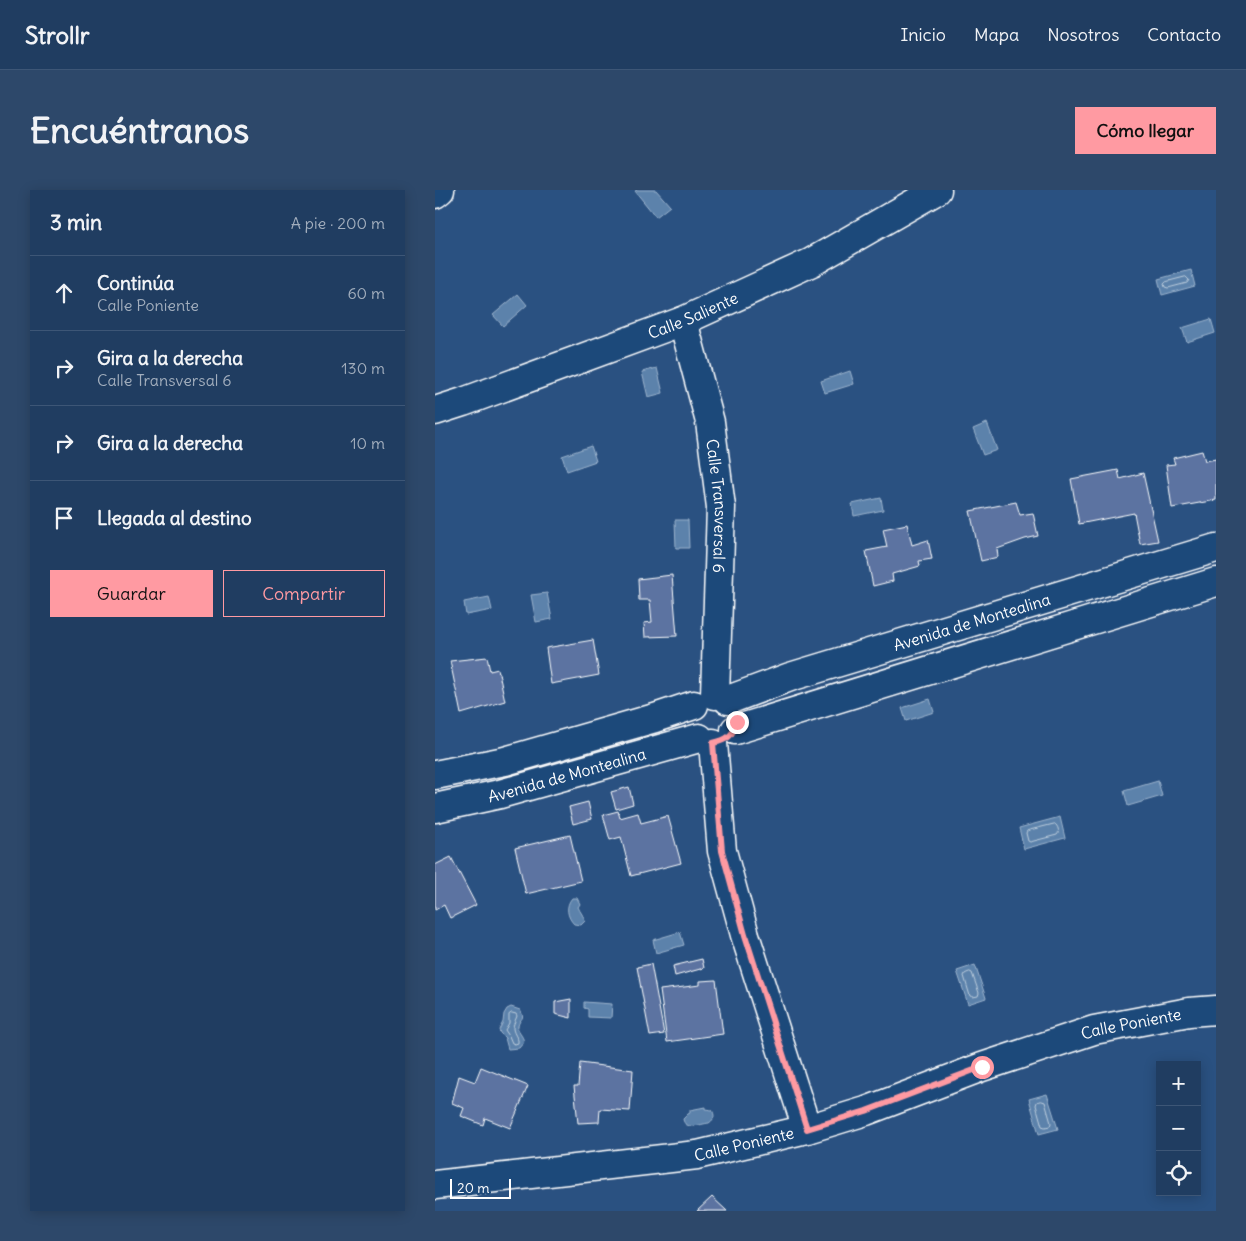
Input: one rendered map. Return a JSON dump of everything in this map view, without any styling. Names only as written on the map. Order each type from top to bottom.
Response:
[{"type":"street","points":[[435,194],[440,190]]},
{"type":"street","name":"Calle Saliente","points":[[435,411],[683,320],[812,262],[937,190]]},
{"type":"street","name":"Calle Transversal 6","points":[[683,320],[710,422],[721,507],[712,700]]},
{"type":"street","name":"Avenida de Montealina","points":[[435,775],[505,761],[655,718],[1216,548]]},
{"type":"street","name":"Avenida de Montealina","points":[[435,808],[500,794],[715,737],[1216,582]]},
{"type":"street","points":[[712,700],[734,706],[737,714],[737,722],[715,737],[693,731],[690,722],[690,713],[712,700]]},
{"type":"street","points":[[715,737],[722,851],[745,935],[807,1129]]},
{"type":"street","name":"Calle Poniente","points":[[435,1184],[697,1155],[807,1129],[866,1111],[982,1067],[1094,1030],[1189,1012],[1216,1010]]},
{"type":"water","points":[[656,190],[670,206],[656,217],[635,191]]},
{"type":"water","points":[[1191,270],[1195,286],[1162,295],[1158,279]]},
{"type":"water","points":[[518,294],[527,305],[503,326],[493,315]]},
{"type":"water","points":[[1211,319],[1215,333],[1187,342],[1182,328]]},
{"type":"water","points":[[657,368],[663,393],[648,397],[642,372]]},
{"type":"water","points":[[850,371],[854,384],[825,393],[821,381]]},
{"type":"water","points":[[987,423],[997,450],[983,455],[973,429]]},
{"type":"water","points":[[591,446],[596,461],[567,471],[562,456]]},
{"type":"water","points":[[881,498],[883,510],[854,516],[852,504]]},
{"type":"water","points":[[675,520],[688,520],[689,548],[676,548]]},
{"type":"water","points":[[547,593],[552,619],[536,622],[531,595]]},
{"type":"water","points":[[489,597],[492,610],[466,615],[464,602]]},
{"type":"water","points":[[930,699],[934,712],[906,721],[902,708]]},
{"type":"water","points":[[1158,781],[1162,796],[1128,806],[1124,791]]},
{"type":"water","points":[[1060,817],[1065,838],[1024,849],[1019,828]]},
{"type":"water","points":[[572,898],[577,898],[580,904],[578,907],[585,921],[581,925],[574,924],[568,915],[568,904]]},
{"type":"water","points":[[680,932],[684,945],[656,953],[653,940]]},
{"type":"water","points":[[975,965],[986,998],[968,1004],[957,971]]},
{"type":"water","points":[[584,1002],[612,1004],[611,1018],[588,1017],[588,1009],[584,1008]]},
{"type":"water","points":[[511,1007],[520,1010],[522,1013],[523,1017],[518,1028],[524,1042],[519,1048],[508,1049],[505,1038],[499,1030],[504,1014]]},
{"type":"water","points":[[1047,1094],[1058,1129],[1039,1134],[1029,1099]]},
{"type":"water","points":[[705,1107],[705,1109],[712,1110],[714,1114],[709,1123],[690,1126],[684,1123],[683,1119],[690,1113],[690,1110]]},
{"type":"building","points":[[1202,451],[1205,461],[1216,459],[1216,500],[1172,508],[1166,465],[1175,464],[1173,458]]},
{"type":"building","points":[[1118,470],[1120,479],[1143,473],[1158,541],[1140,544],[1134,513],[1079,524],[1071,479]]},
{"type":"building","points":[[1016,502],[1020,515],[1033,513],[1038,536],[997,549],[998,557],[981,561],[970,511]]},
{"type":"building","points":[[907,524],[912,545],[928,540],[932,559],[919,561],[920,566],[892,574],[893,581],[873,586],[866,551],[887,547],[883,529]]},
{"type":"building","points":[[672,575],[677,636],[645,637],[644,623],[652,622],[650,600],[639,600],[638,579]]},
{"type":"building","points":[[593,640],[599,675],[551,684],[546,648]]},
{"type":"building","points":[[487,657],[490,671],[498,669],[505,701],[461,714],[450,661]]},
{"type":"building","points":[[629,787],[633,804],[616,809],[611,792]]},
{"type":"building","points":[[588,802],[592,819],[573,824],[569,807]]},
{"type":"building","points":[[618,811],[620,818],[638,813],[641,823],[668,816],[681,863],[631,876],[621,837],[610,840],[603,815]]},
{"type":"building","points":[[570,835],[581,881],[526,894],[515,848]]},
{"type":"building","points":[[451,857],[476,905],[450,918],[444,905],[435,910],[435,865]]},
{"type":"building","points":[[702,959],[704,968],[675,976],[673,966]]},
{"type":"building","points":[[651,964],[664,1034],[650,1036],[637,967]]},
{"type":"building","points":[[716,980],[723,1034],[667,1042],[660,990],[700,985],[700,981]]},
{"type":"building","points":[[571,999],[571,1018],[555,1014],[555,1002]]},
{"type":"building","points":[[580,1063],[633,1070],[630,1111],[600,1109],[599,1122],[578,1123],[574,1086],[578,1086]]},
{"type":"building","points":[[481,1067],[528,1086],[510,1128],[485,1118],[483,1125],[461,1116],[464,1108],[452,1103],[459,1076],[475,1082]]},
{"type":"building","points":[[712,1197],[727,1211],[697,1211]]},
{"type":"route","points":[[737,722],[735,730],[729,737],[713,743],[722,851],[745,935],[807,1129],[866,1111],[982,1067]]}]
